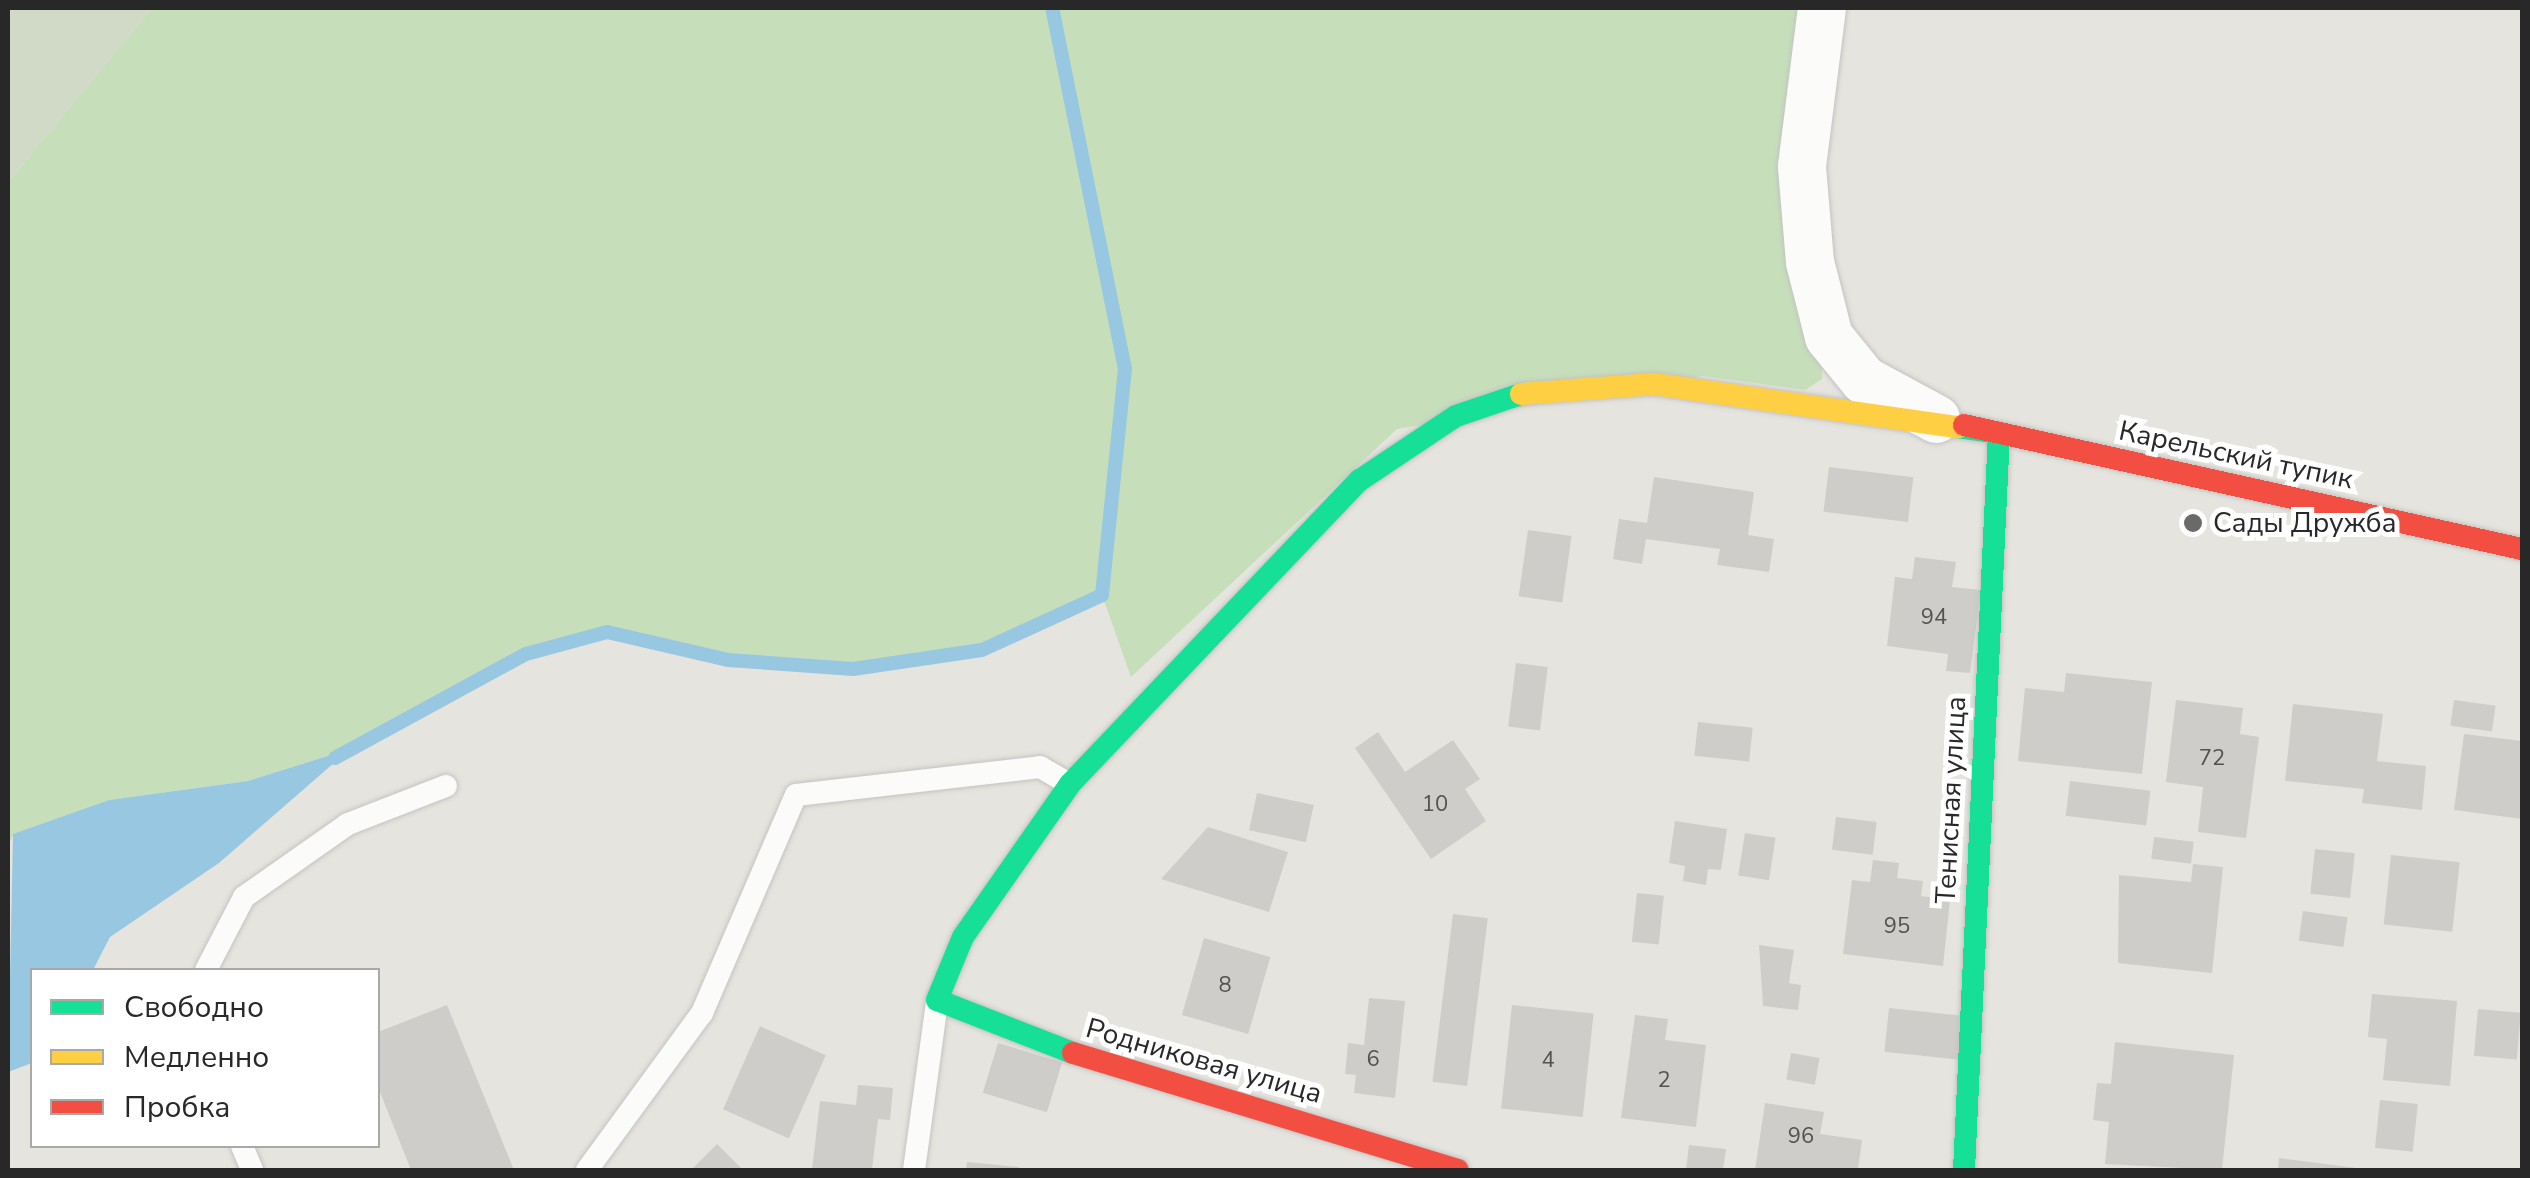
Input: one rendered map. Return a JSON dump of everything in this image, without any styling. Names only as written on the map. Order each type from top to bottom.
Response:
[{"type":"street","points":[[1822,8],[1802,167],[1810,262],[1829,336],[1864,380],[1936,419]]},
{"type":"street","points":[[938,1000],[962,937],[1070,784],[1360,480],[1456,416],[1544,386],[1654,384],[1999,433]]},
{"type":"street","name":"Карельский тупик","points":[[1936,419],[2522,549]]},
{"type":"street","name":"Тенисная улица","points":[[1964,1170],[1999,433]]},
{"type":"street","name":"Родниковая улица","points":[[938,1000],[1129,1074],[1445,1168]]},
{"type":"lane","points":[[587,1170],[702,1013],[796,795],[1040,766],[1070,784]]},
{"type":"lane","points":[[207,968],[244,897],[348,824],[446,786]]},
{"type":"lane","points":[[914,1170],[938,1000]]},
{"type":"green space","points":[[8,8],[152,8],[8,182]]},
{"type":"green space","points":[[152,8],[1810,8],[1822,379],[1805,390],[1703,376],[1397,429],[1131,677],[1102,595],[982,650],[853,669],[728,660],[607,632],[526,654],[350,749],[248,781],[109,800],[14,834],[8,845],[8,182]]},
{"type":"water","points":[[350,749],[219,863],[110,937],[94,968],[30,968],[30,1064],[8,1072],[13,834],[109,800],[248,781]]},
{"type":"building","points":[[1829,467],[1913,477],[1908,522],[1824,512]]},
{"type":"building","points":[[1654,477],[1754,492],[1748,535],[1774,539],[1769,572],[1717,565],[1720,549],[1646,539],[1642,564],[1613,559],[1619,519],[1647,523]]},
{"type":"building","points":[[1528,530],[1572,536],[1562,602],[1519,596]]},
{"type":"building","points":[[1915,557],[1956,562],[1952,587],[1981,590],[1970,673],[1946,671],[1948,654],[1887,646],[1895,577],[1912,579]]},
{"type":"building","points":[[1516,663],[1548,667],[1540,730],[1508,727]]},
{"type":"building","points":[[2066,673],[2152,682],[2142,774],[2018,761],[2025,688],[2064,692]]},
{"type":"building","points":[[2176,700],[2243,708],[2240,734],[2259,737],[2246,838],[2198,832],[2203,787],[2166,782]]},
{"type":"building","points":[[2454,700],[2496,706],[2492,732],[2450,726]]},
{"type":"building","points":[[2293,704],[2383,714],[2377,761],[2426,766],[2422,810],[2362,803],[2364,789],[2285,781]]},
{"type":"building","points":[[1698,722],[1753,728],[1749,762],[1694,756]]},
{"type":"building","points":[[1378,732],[1405,772],[1453,740],[1480,779],[1465,789],[1486,821],[1431,859],[1355,748]]},
{"type":"building","points":[[2464,734],[2522,741],[2522,819],[2454,810]]},
{"type":"building","points":[[2070,781],[2150,791],[2146,826],[2066,816]]},
{"type":"building","points":[[1257,793],[1314,805],[1306,842],[1249,830]]},
{"type":"building","points":[[1836,817],[1877,822],[1873,855],[1832,850]]},
{"type":"building","points":[[1675,821],[1727,829],[1721,870],[1708,869],[1706,885],[1683,881],[1685,866],[1669,863]]},
{"type":"building","points":[[1208,827],[1288,852],[1269,912],[1161,879]]},
{"type":"building","points":[[1745,833],[1776,838],[1769,880],[1738,875]]},
{"type":"building","points":[[2154,837],[2194,842],[2191,864],[2151,859]]},
{"type":"building","points":[[2315,849],[2355,853],[2350,898],[2310,894]]},
{"type":"building","points":[[2391,855],[2460,862],[2452,932],[2384,925]]},
{"type":"building","points":[[1873,860],[1899,863],[1897,878],[1923,881],[1921,896],[1950,900],[1943,966],[1843,954],[1852,880],[1870,882]]},
{"type":"building","points":[[2193,864],[2223,867],[2212,973],[2118,963],[2119,875],[2191,882]]},
{"type":"building","points":[[1637,893],[1664,896],[1659,945],[1632,942]]},
{"type":"building","points":[[2303,911],[2348,917],[2343,947],[2299,941]]},
{"type":"building","points":[[1453,914],[1488,918],[1467,1086],[1432,1082]]},
{"type":"building","points":[[1204,938],[1270,957],[1248,1034],[1182,1015]]},
{"type":"building","points":[[1759,945],[1794,950],[1789,983],[1801,985],[1798,1010],[1763,1006]]},
{"type":"building","points":[[2372,994],[2457,1001],[2450,1086],[2383,1080],[2387,1039],[2368,1037]]},
{"type":"building","points":[[1369,998],[1405,1001],[1395,1098],[1354,1093],[1356,1075],[1345,1074],[1348,1043],[1364,1045]]},
{"type":"building","points":[[447,1005],[514,1170],[411,1170],[380,1092],[380,1031]]},
{"type":"building","points":[[1512,1005],[1594,1014],[1583,1117],[1501,1108]]},
{"type":"building","points":[[1889,1008],[1965,1016],[1960,1060],[1884,1052]]},
{"type":"building","points":[[2478,1009],[2521,1013],[2517,1060],[2474,1056]]},
{"type":"building","points":[[1635,1015],[1668,1019],[1665,1040],[1706,1045],[1696,1127],[1621,1118]]},
{"type":"building","points":[[760,1026],[826,1055],[789,1138],[723,1109]]},
{"type":"building","points":[[2115,1042],[2234,1055],[2222,1170],[2105,1164],[2109,1122],[2093,1120],[2097,1083],[2111,1084]]},
{"type":"building","points":[[998,1043],[1062,1063],[1047,1112],[983,1093]]},
{"type":"building","points":[[1791,1053],[1820,1058],[1815,1085],[1786,1080]]},
{"type":"building","points":[[858,1085],[893,1088],[890,1120],[878,1119],[872,1170],[812,1170],[820,1101],[856,1105]]},
{"type":"building","points":[[2380,1100],[2418,1104],[2413,1152],[2375,1148]]},
{"type":"building","points":[[1765,1103],[1824,1112],[1820,1134],[1862,1140],[1858,1170],[1755,1170]]},
{"type":"building","points":[[717,1144],[743,1170],[691,1170]]},
{"type":"building","points":[[1689,1145],[1726,1149],[1723,1170],[1686,1170]]},
{"type":"building","points":[[2279,1158],[2357,1168],[2357,1170],[2278,1170]]},
{"type":"building","points":[[967,1162],[1019,1167],[1019,1170],[966,1170]]},
{"type":"waterway","points":[[335,758],[526,654],[607,632],[728,660],[853,669],[982,650],[1102,595],[1125,369],[1052,8]]},
{"type":"traffic: fast","points":[[1073,1053],[937,1000],[963,937],[1070,784],[1360,480],[1456,416],[1521,394]]},
{"type":"traffic: fast","points":[[1958,427],[1999,433],[1964,1170]]},
{"type":"traffic: slow","points":[[1521,394],[1654,384],[1958,427]]},
{"type":"traffic: jam","points":[[1964,425],[2522,549]]},
{"type":"traffic: jam","points":[[1073,1053],[1458,1170]]},
{"type":"place","name":"Сады Дружба","points":[[2193,523]]}]
